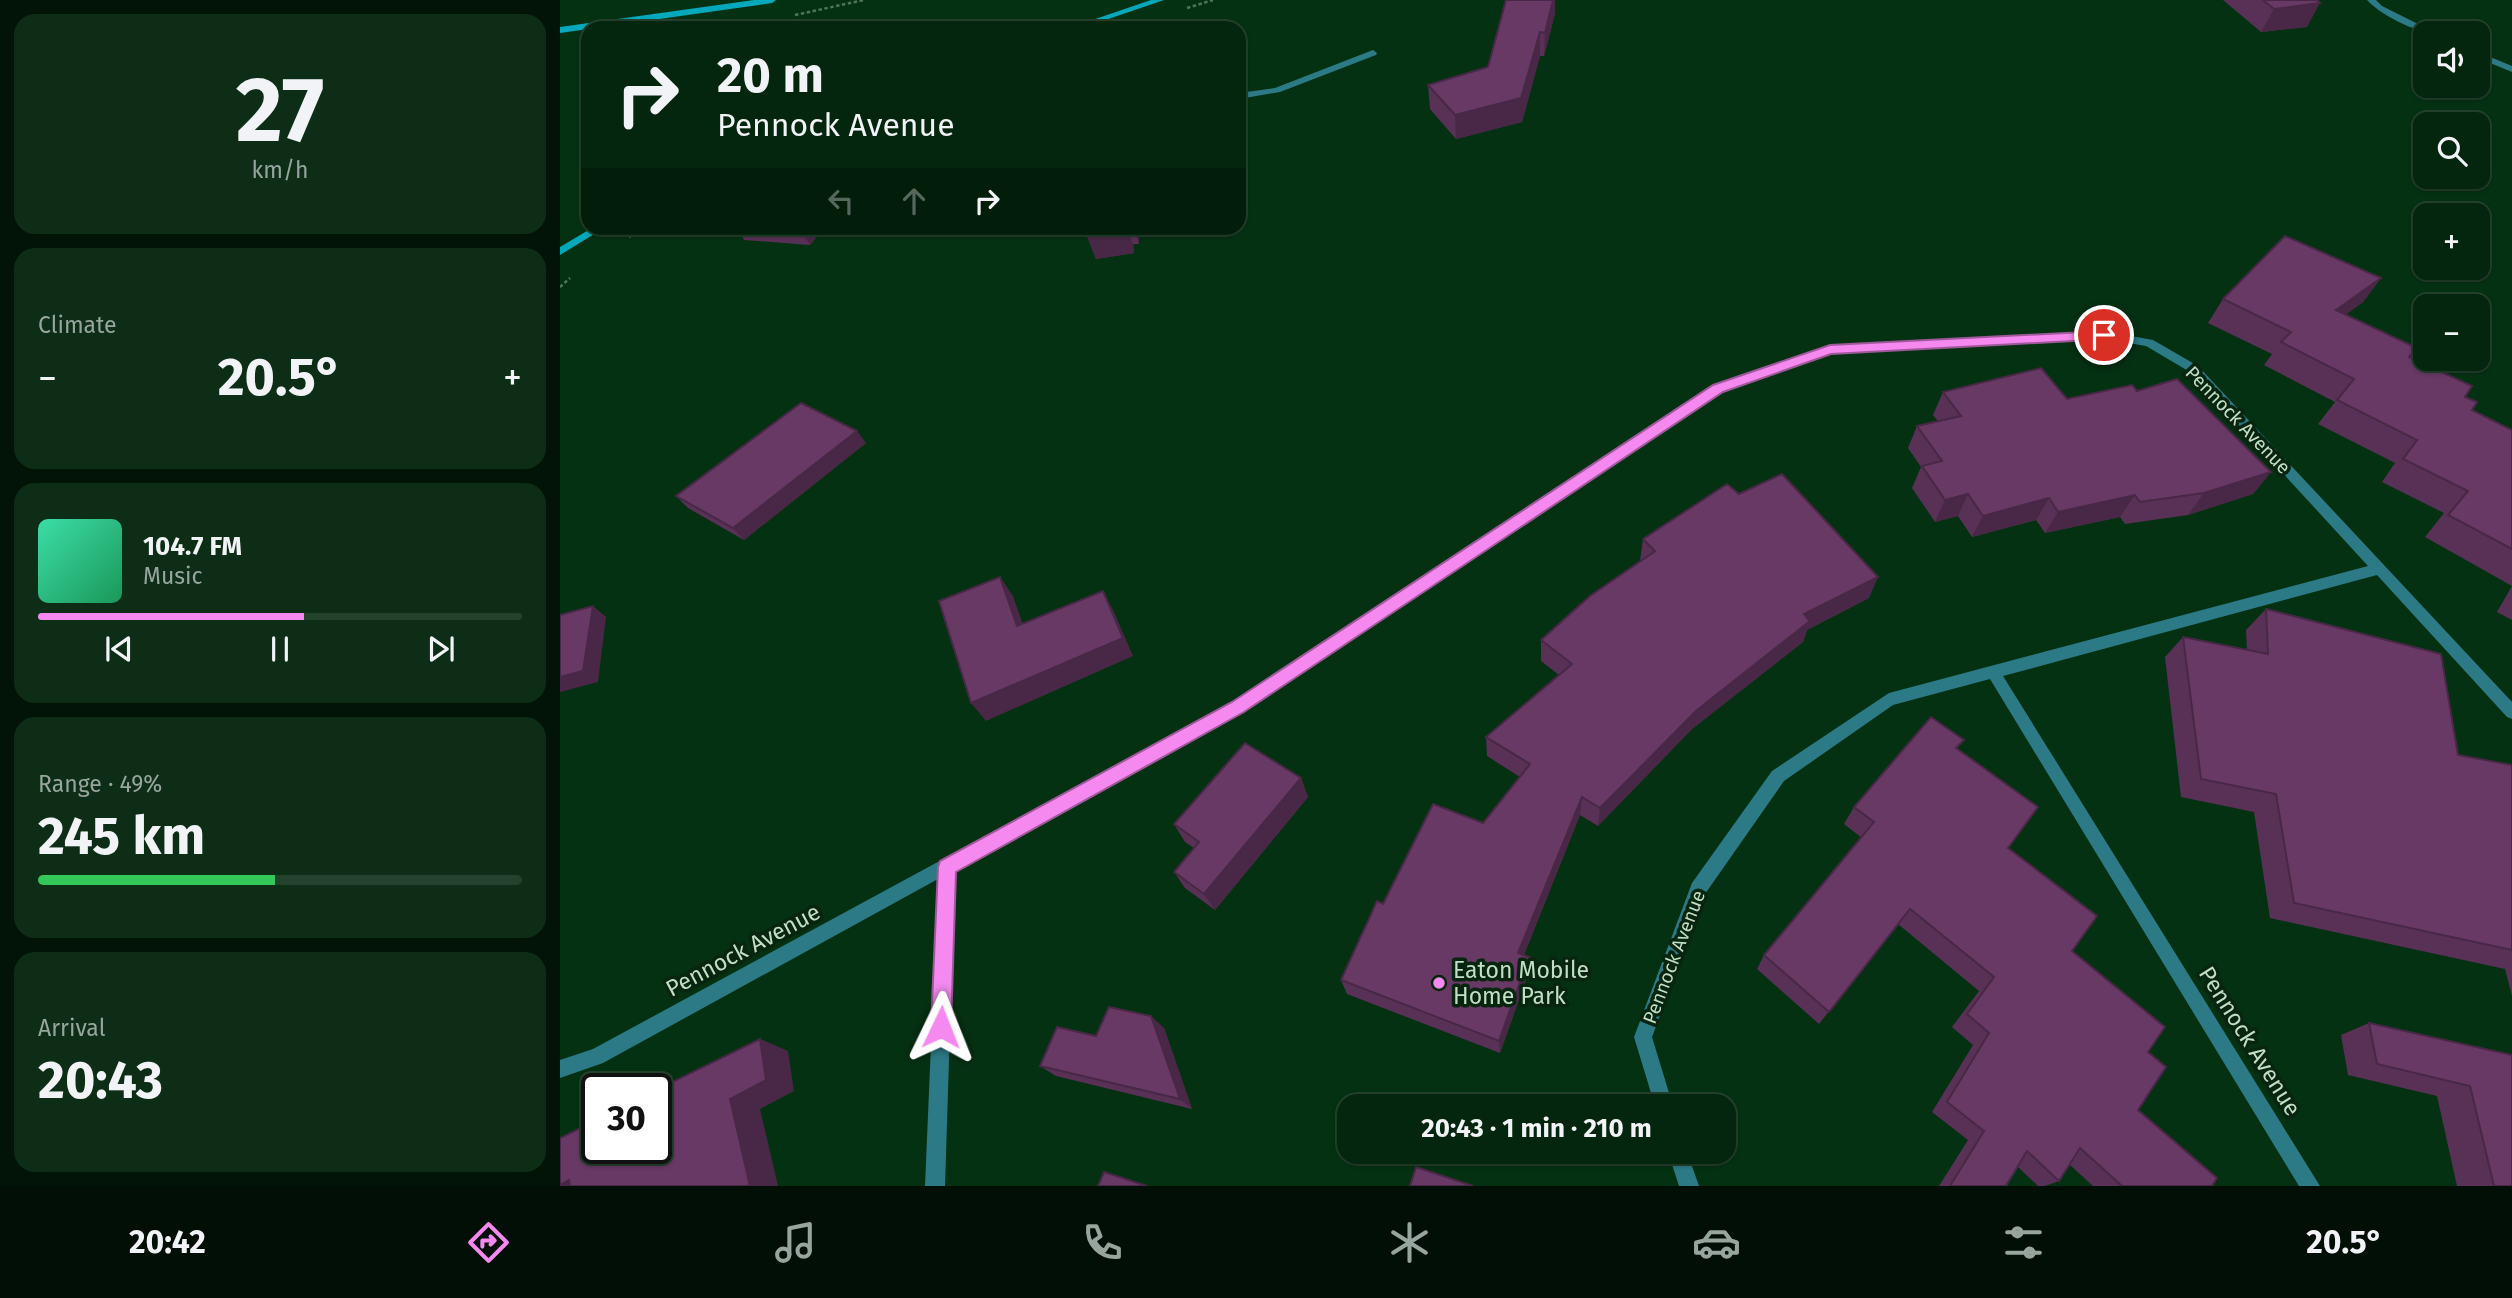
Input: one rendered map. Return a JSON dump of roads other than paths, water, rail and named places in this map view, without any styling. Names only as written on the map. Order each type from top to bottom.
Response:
[{"type":"main road","points":[[624,21],[772,0]]},
{"type":"main road","points":[[1095,21],[1160,0]]},
{"type":"main road","points":[[560,30],[581,27]]},
{"type":"main road","points":[[560,252],[588,235]]},
{"type":"street","points":[[2371,0],[2379,8],[2413,24]]},
{"type":"street","points":[[1246,95],[1277,90],[1373,53]]},
{"type":"street","points":[[2490,60],[2512,69]]},
{"type":"street","name":"Pennock Avenue","points":[[560,1069],[597,1057],[1238,707],[1718,389],[1830,350],[2104,335],[2149,342],[2194,369],[2512,712]]},
{"type":"street","name":"Pennock Avenue","points":[[1660,1094],[1643,1037],[1698,888],[1778,776],[1889,700],[2379,569]]},
{"type":"street","name":"Pennock Avenue","points":[[1993,672],[2311,1186]]},
{"type":"street","points":[[935,1186],[947,867]]},
{"type":"street","points":[[1682,1164],[1689,1186]]},
{"type":"place","name":"Eaton Mobile Home Park","points":[[1439,983]]}]
